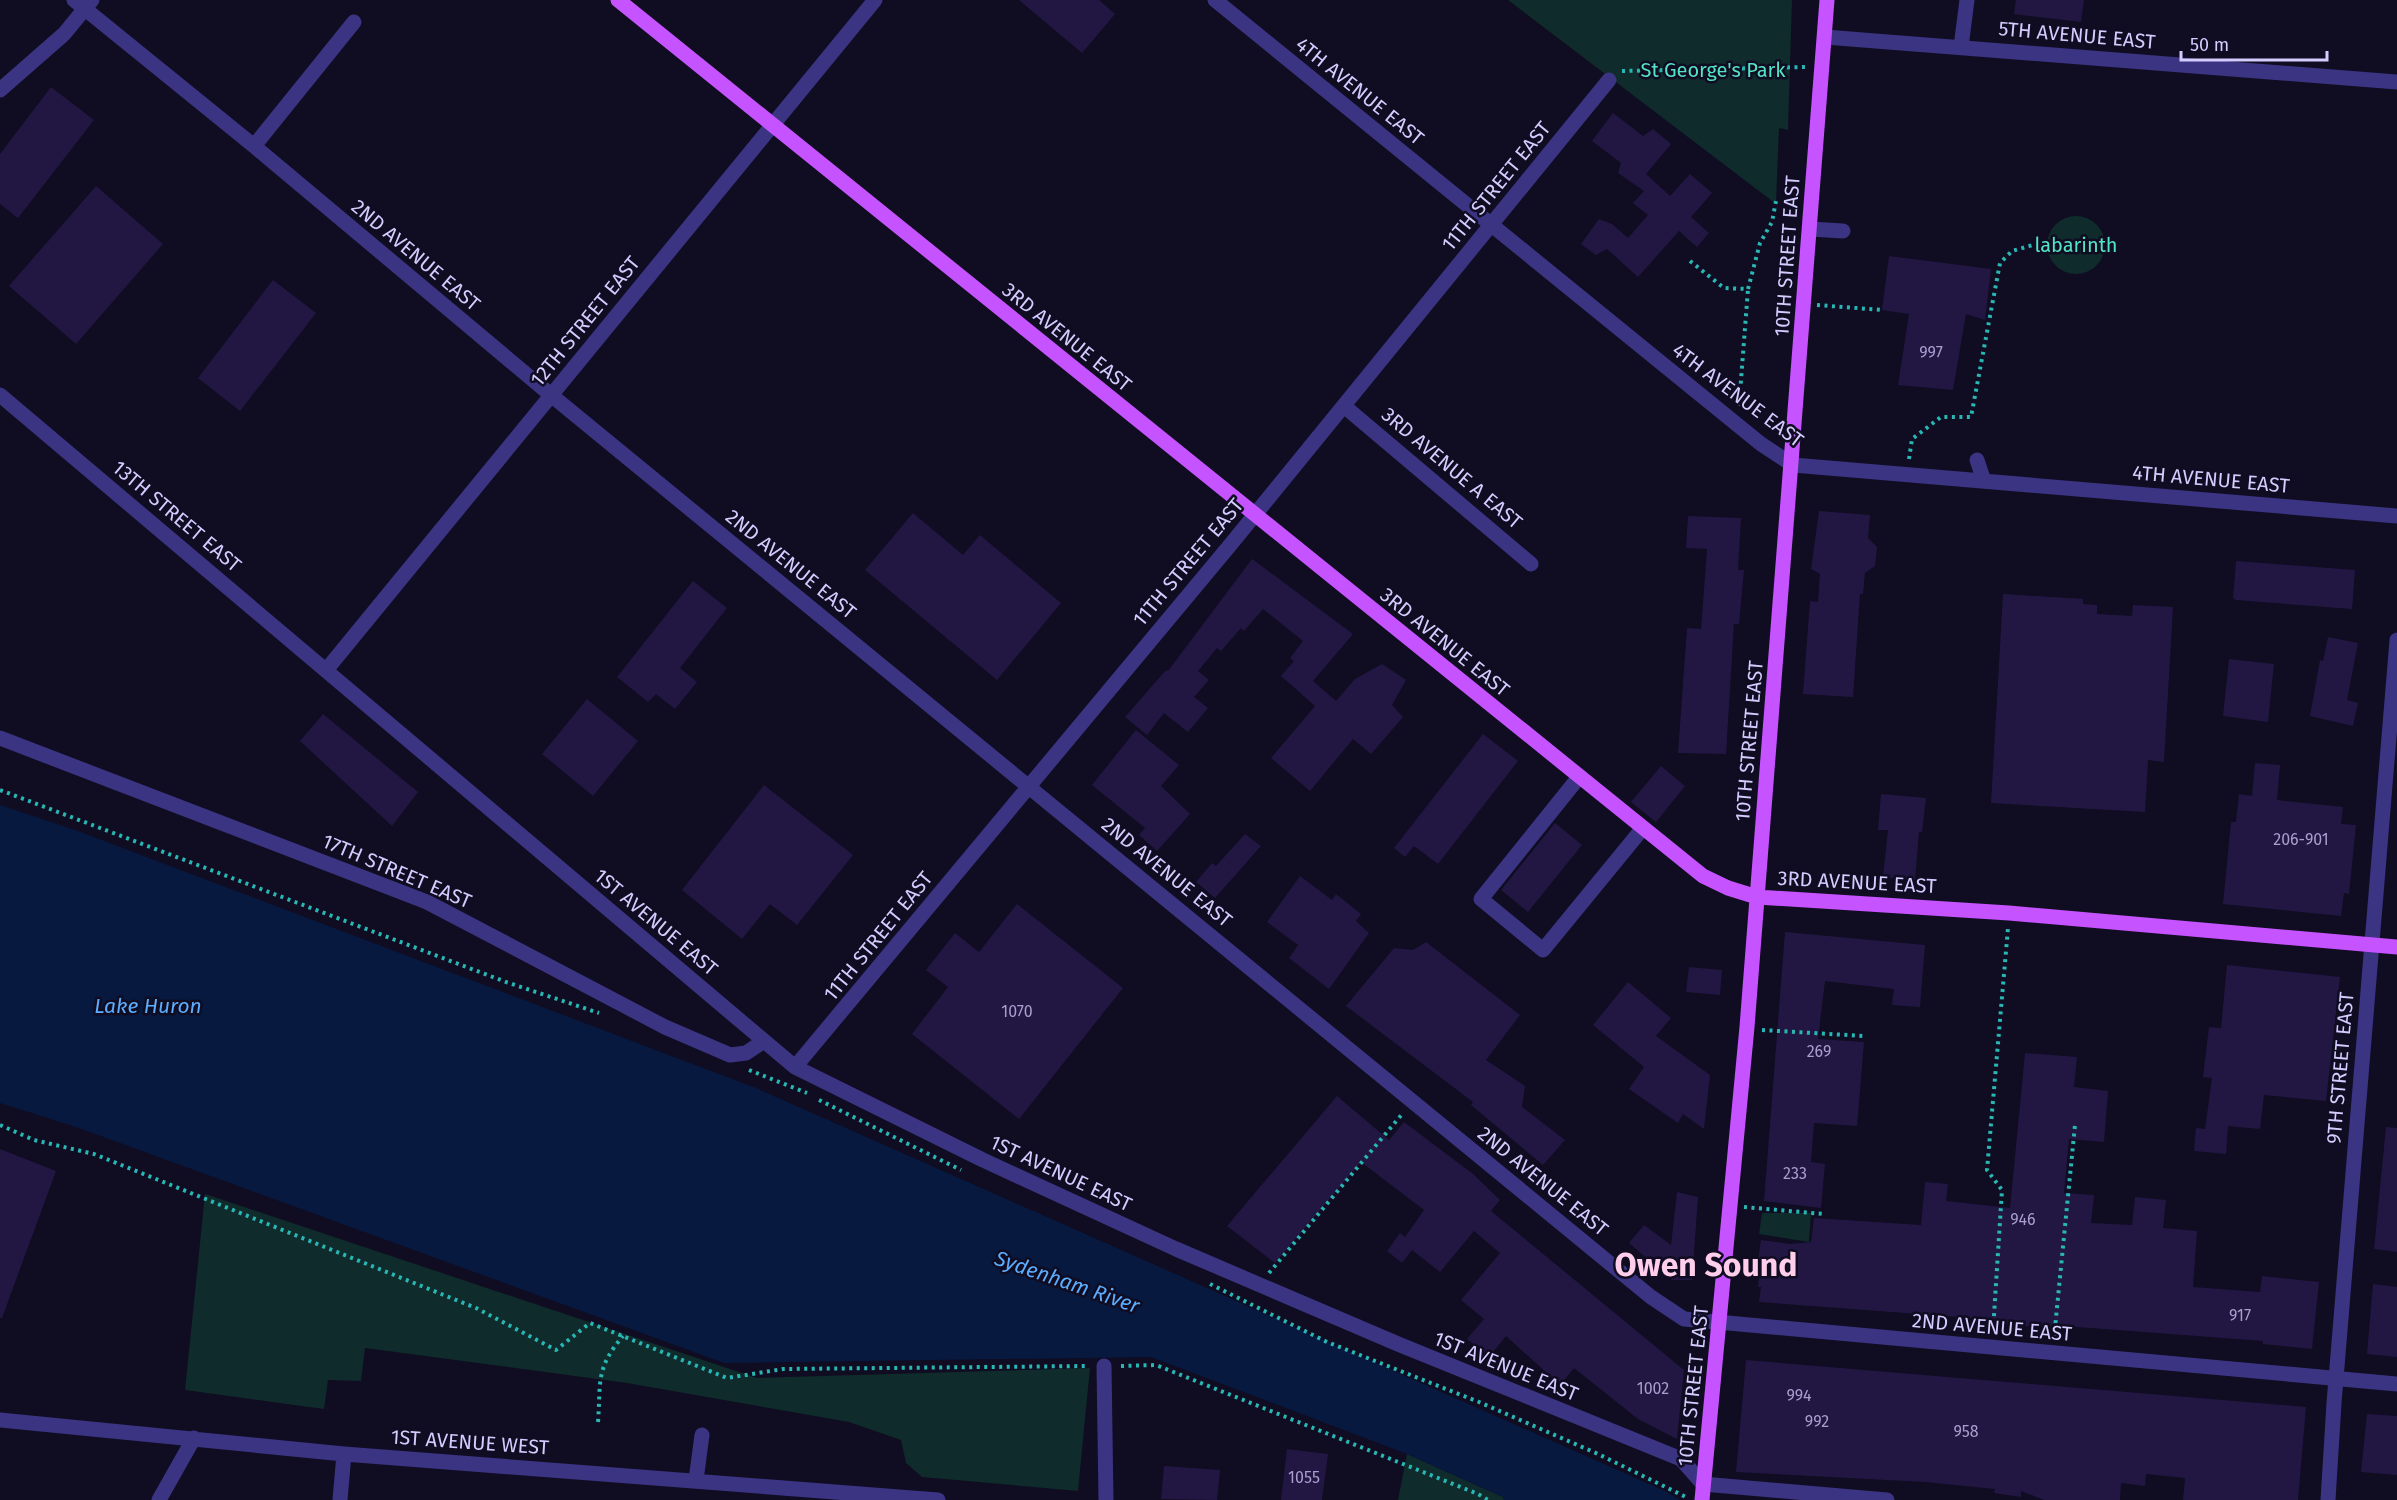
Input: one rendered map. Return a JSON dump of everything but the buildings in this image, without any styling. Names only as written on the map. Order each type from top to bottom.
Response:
[{"type":"main road","name":"3RD AVENUE EAST","points":[[618,0],[1702,876],[1728,888],[1758,897],[2009,912],[2397,947]]},
{"type":"main road","name":"10TH STREET EAST","points":[[1702,1500],[1732,1206],[1758,897],[1827,0]]},
{"type":"street","name":"12TH STREET EAST","points":[[327,669],[875,0]]},
{"type":"street","name":"4TH AVENUE EAST","points":[[1215,0],[1738,425],[1793,465],[2397,516]]},
{"type":"street","points":[[1961,47],[1967,0]]},
{"type":"street","points":[[0,90],[64,34],[84,3]]},
{"type":"street","name":"2ND AVENUE EAST","points":[[84,3],[551,396],[1651,1297],[1684,1319],[2397,1384]]},
{"type":"street","points":[[254,146],[354,22]]},
{"type":"street","name":"5TH AVENUE EAST","points":[[1825,36],[2397,82]]},
{"type":"street","name":"11TH STREET EAST","points":[[795,1067],[1254,516],[1609,80]]},
{"type":"street","points":[[1810,229],[1843,231]]},
{"type":"street","name":"13TH STREET EAST","points":[[0,395],[327,669]]},
{"type":"street","name":"3RD AVENUE A EAST","points":[[1344,406],[1531,564]]},
{"type":"street","points":[[1977,460],[1984,481]]},
{"type":"street","name":"9TH STREET EAST","points":[[2328,1500],[2397,640]]},
{"type":"street","name":"1ST AVENUE EAST","points":[[327,669],[795,1067],[983,1160],[1259,1285],[1681,1459],[1703,1484]]},
{"type":"street","name":"17TH STREET EAST","points":[[0,738],[427,902],[665,1027],[730,1055],[746,1053],[764,1041]]},
{"type":"street","points":[[1579,777],[1481,899],[1543,950],[1643,828]]},
{"type":"street","points":[[1104,1366],[1106,1500]]},
{"type":"street","name":"1ST AVENUE WEST","points":[[0,1420],[344,1454],[938,1500]]},
{"type":"street","points":[[696,1480],[702,1435]]},
{"type":"street","points":[[159,1500],[194,1438]]},
{"type":"street","points":[[340,1500],[344,1454]]},
{"type":"street","points":[[1703,1484],[1887,1500]]},
{"type":"path","points":[[1609,80],[1620,71],[1822,69]]},
{"type":"path","points":[[1738,425],[1748,289],[1760,243],[1772,222],[1776,201],[1776,204]]},
{"type":"path","points":[[1906,474],[1912,439],[1941,417],[1971,417],[2000,263],[2012,251],[2047,241]]},
{"type":"path","points":[[1690,261],[1724,288],[1748,289]]},
{"type":"path","points":[[1805,304],[1882,310]]},
{"type":"path","points":[[0,790],[506,982],[607,1016]]},
{"type":"path","points":[[1992,1336],[2002,1190],[1987,1170],[2009,912]]},
{"type":"path","points":[[1747,1027],[1772,1032],[1864,1036]]},
{"type":"path","points":[[741,1067],[807,1094],[795,1067]]},
{"type":"path","points":[[1259,1285],[1413,1102]]},
{"type":"path","points":[[0,1125],[34,1140],[94,1154],[138,1171],[476,1308],[556,1350],[590,1323],[726,1378],[783,1369],[1156,1365],[1487,1500]]},
{"type":"path","points":[[2053,1354],[2075,1125]]},
{"type":"path","points":[[1732,1206],[1824,1214]]},
{"type":"path","points":[[598,1422],[604,1361],[623,1336]]},
{"type":"green space","name":"St George's Park","points":[[1508,0],[1792,0],[1788,130],[1779,128],[1776,204]]},
{"type":"green space","name":"labarinth","points":[[2076,216],[2087,218],[2100,229],[2105,245],[2103,256],[2092,269],[2076,274],[2065,272],[2052,261],[2047,245],[2049,234],[2060,221]]},
{"type":"green space","points":[[205,1194],[757,1378],[1090,1368],[1078,1491],[922,1477],[906,1463],[901,1440],[849,1422],[627,1383],[365,1348],[361,1381],[328,1380],[324,1409],[185,1390]]},
{"type":"green space","points":[[1762,1213],[1811,1213],[1809,1242],[1759,1234]]},
{"type":"green space","points":[[1407,1454],[1503,1497],[1504,1500],[1398,1500]]},
{"type":"water","name":"Lake Huron","points":[[0,805],[78,831],[756,1088],[1665,1491],[1680,1500],[1504,1500],[1503,1497],[1407,1454],[1151,1357],[724,1363],[76,1127],[0,1103]]},
{"type":"district","name":"Owen Sound","points":[[1706,1265]]},
{"type":"water label","name":"Sydenham River","points":[[1067,1282]]}]
